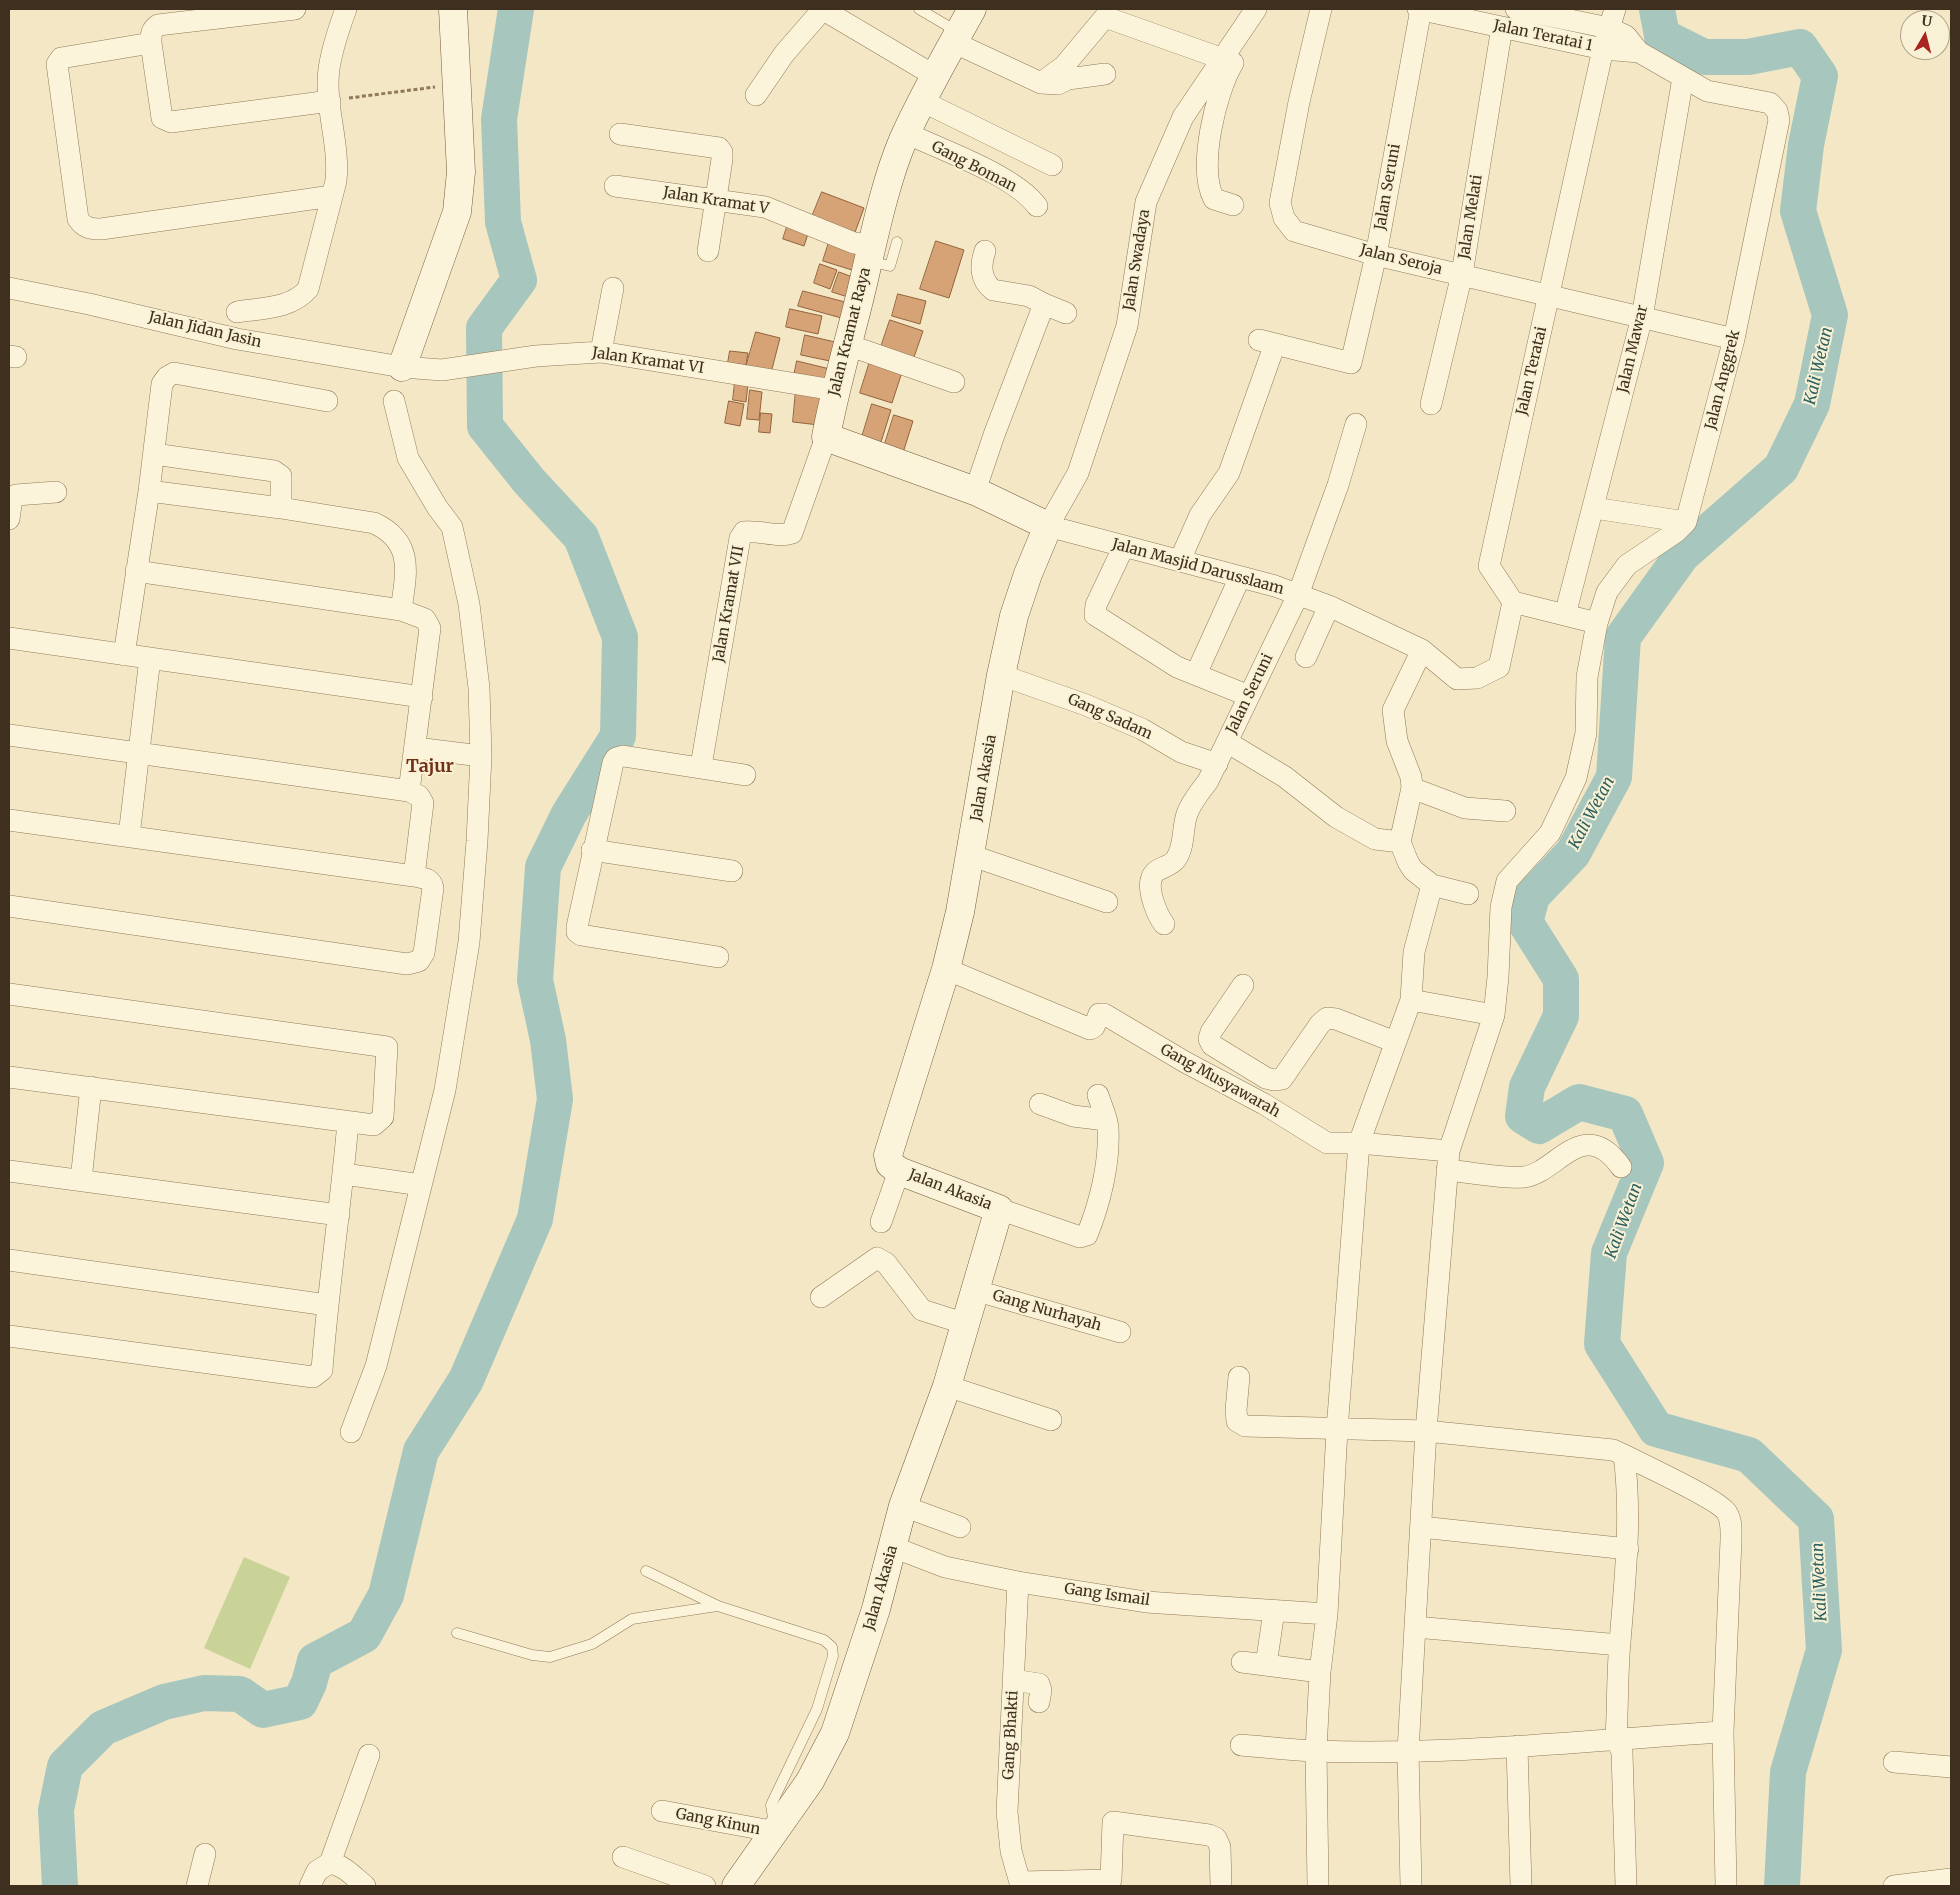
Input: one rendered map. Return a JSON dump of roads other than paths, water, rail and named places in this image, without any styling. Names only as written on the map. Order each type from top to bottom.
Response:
[{"type":"street","points":[[295,9],[158,25],[151,33],[151,43],[160,112],[165,121],[171,122],[330,101]]},
{"type":"street","points":[[237,312],[284,304],[299,299],[308,289],[332,196],[338,163],[330,101],[329,69],[346,9]]},
{"type":"street","points":[[351,1432],[376,1366],[421,1185],[434,1142],[445,1090],[469,942],[477,841],[476,751],[479,688],[469,604],[452,527],[425,488],[408,458],[394,401],[402,367],[457,212],[461,172],[455,87],[453,9]]},
{"type":"street","points":[[756,95],[784,54],[822,9],[935,76]]},
{"type":"street","name":"Jalan Kramat Raya","points":[[826,437],[834,390],[879,249],[906,134],[972,9]]},
{"type":"street","name":"Jalan Swadaya","points":[[1048,526],[1078,473],[1127,326],[1146,202],[1183,117],[1219,71],[1256,9]]},
{"type":"street","points":[[1233,205],[1214,199],[1208,182],[1208,154],[1219,71],[1267,9]]},
{"type":"street","name":"Jalan Seroja","points":[[1321,9],[1298,102],[1280,203],[1284,218],[1294,231],[1376,255],[1734,338]]},
{"type":"street","name":"Jalan Seruni","points":[[1180,560],[1200,515],[1229,473],[1265,347],[1351,363],[1376,255],[1419,9]]},
{"type":"street","name":"Jalan Teratai 1","points":[[1419,9],[1603,49],[1639,52]]},
{"type":"street","name":"Jalan Teratai 1","points":[[1516,9],[1612,18],[1639,52],[1707,91],[1770,103]]},
{"type":"street","points":[[1041,83],[1064,66],[1105,17],[1219,71]]},
{"type":"street","name":"Jalan Teratai","points":[[1513,602],[1489,566],[1603,49],[1612,18]]},
{"type":"street","name":"Jalan Melati","points":[[1431,404],[1462,274],[1502,27]]},
{"type":"street","points":[[956,37],[1041,83],[1058,84],[1089,75],[1105,74]]},
{"type":"street","points":[[151,43],[62,58],[57,64],[78,218],[82,224],[86,227],[101,229],[332,196]]},
{"type":"street","name":"Jalan Mawar","points":[[1566,615],[1642,317],[1683,78]]},
{"type":"street","points":[[922,101],[1052,165]]},
{"type":"street","name":"Jalan Anggrek","points":[[1686,522],[1734,338],[1779,120],[1777,111],[1770,103]]},
{"type":"street","points":[[620,134],[719,148],[722,152],[722,159],[708,251]]},
{"type":"street","name":"Gang Boman","points":[[906,134],[1012,184],[1029,195],[1036,206]]},
{"type":"street","name":"Jalan Kramat V","points":[[615,186],[765,207],[854,242],[879,249]]},
{"type":"street","points":[[985,251],[981,261],[982,271],[988,286],[992,290],[1029,296],[1066,313]]},
{"type":"street","name":"Jalan Jidan Jasin","points":[[9,288],[98,306],[237,339],[402,367]]},
{"type":"street","points":[[601,352],[613,288]]},
{"type":"street","points":[[975,491],[994,435],[1044,304]]},
{"type":"street","points":[[848,345],[954,382]]},
{"type":"street","name":"Jalan Kramat VI","points":[[402,367],[442,370],[536,356],[601,352],[834,390]]},
{"type":"street","points":[[124,655],[149,491],[162,384],[167,377],[174,373],[327,401]]},
{"type":"street","name":"Jalan Seruni","points":[[1164,924],[1157,911],[1150,883],[1152,877],[1156,870],[1175,860],[1179,853],[1186,815],[1216,764],[1298,595],[1338,486],[1356,424]]},
{"type":"street","points":[[826,437],[975,491],[1048,526]]},
{"type":"street","name":"Jalan Kramat VII","points":[[701,766],[740,538],[744,532],[752,531],[785,535],[792,533],[826,437]]},
{"type":"street","points":[[154,454],[274,471],[280,476],[281,508]]},
{"type":"street","points":[[149,491],[281,508],[374,523],[386,529],[401,548],[407,566],[401,610]]},
{"type":"street","points":[[9,519],[12,498],[16,495],[56,492]]},
{"type":"street","points":[[1594,508],[1686,522]]},
{"type":"street","points":[[1411,1886],[1408,1751],[1414,1627],[1426,1431],[1448,1160],[1494,1015],[1498,977],[1501,907],[1507,881],[1550,833],[1576,778],[1586,733],[1588,678],[1597,623],[1607,592],[1627,565],[1676,532],[1686,522]]},
{"type":"street","name":"Jalan Masjid Darusslaam","points":[[1048,526],[1123,548],[1180,560],[1240,577],[1329,606],[1422,650],[1457,678],[1477,678],[1498,667],[1513,602]]},
{"type":"street","name":"Jalan Akasia","points":[[736,1886],[810,1781],[835,1733],[876,1609],[903,1506],[947,1386],[999,1209],[898,1171],[890,1164],[888,1155],[946,969],[960,912],[1001,675],[1014,616],[1028,574],[1048,526]]},
{"type":"street","points":[[1123,548],[1096,605],[1095,615],[1176,667],[1249,696]]},
{"type":"street","points":[[136,571],[401,610],[425,619],[430,628],[417,741],[409,791]]},
{"type":"street","points":[[1196,674],[1240,577]]},
{"type":"street","points":[[1513,602],[1597,623]]},
{"type":"street","points":[[1306,657],[1329,606]]},
{"type":"street","points":[[9,638],[422,697]]},
{"type":"street","points":[[1422,650],[1393,710],[1397,741],[1412,788],[1400,842],[1413,870],[1432,885],[1468,894]]},
{"type":"street","points":[[129,836],[150,658]]},
{"type":"street","name":"Gang Sadam","points":[[1001,675],[1086,705],[1142,729],[1181,752],[1216,764]]},
{"type":"street","points":[[9,735],[409,791],[419,796],[423,803],[414,876]]},
{"type":"street","points":[[417,741],[476,751]]},
{"type":"street","points":[[1226,742],[1285,777],[1336,817],[1375,839],[1400,842]]},
{"type":"street","points":[[718,957],[581,935],[577,932],[592,850],[613,763],[616,758],[623,756],[701,766],[745,775]]},
{"type":"street","points":[[1412,788],[1465,808],[1505,811]]},
{"type":"street","points":[[9,820],[414,876],[427,879],[432,883],[433,888],[424,953],[419,961],[407,964],[9,906]]},
{"type":"street","points":[[592,850],[732,871]]},
{"type":"street","points":[[970,855],[1107,902]]},
{"type":"street","points":[[1318,1886],[1316,1751],[1320,1672],[1327,1614],[1337,1430],[1359,1143],[1411,1000],[1414,952],[1432,885]]},
{"type":"street","name":"Gang Musyawarah","points":[[946,969],[1092,1029],[1099,1014],[1104,1014],[1185,1062],[1264,1104],[1327,1143],[1359,1143]]},
{"type":"street","points":[[1243,985],[1211,1032],[1209,1039],[1212,1046],[1266,1078],[1282,1079],[1320,1024],[1327,1018],[1336,1019],[1395,1042]]},
{"type":"street","points":[[9,994],[387,1047],[383,1117],[374,1126],[91,1087],[9,1078]]},
{"type":"street","points":[[1411,1000],[1494,1015]]},
{"type":"street","points":[[80,1180],[91,1087]]},
{"type":"street","points":[[999,1209],[1084,1237],[1096,1214],[1105,1168],[1108,1128],[1098,1095]]},
{"type":"street","points":[[1040,1104],[1073,1116],[1106,1120]]},
{"type":"street","points":[[9,1336],[313,1377],[322,1370],[327,1306],[340,1214],[348,1122]]},
{"type":"street","points":[[1359,1143],[1525,1176],[1568,1151],[1592,1146],[1605,1151],[1621,1167]]},
{"type":"street","points":[[9,1171],[340,1214]]},
{"type":"street","points":[[881,1222],[898,1171]]},
{"type":"street","points":[[344,1174],[421,1185]]},
{"type":"street","points":[[821,1297],[877,1258],[886,1263],[922,1310],[966,1324]]},
{"type":"street","points":[[9,1260],[327,1306]]},
{"type":"street","name":"Gang Nurhayah","points":[[974,1290],[1120,1332]]},
{"type":"street","points":[[1239,1377],[1237,1421],[1245,1426],[1426,1431],[1613,1450],[1624,1454],[1711,1501],[1727,1512],[1731,1540],[1723,1732],[1726,1886]]},
{"type":"street","points":[[947,1386],[1051,1420]]},
{"type":"street","points":[[1624,1454],[1627,1479],[1628,1549],[1620,1645],[1616,1738],[1622,1752],[1626,1886]]},
{"type":"street","points":[[903,1506],[960,1526]]},
{"type":"street","points":[[1421,1528],[1628,1549]]},
{"type":"street","name":"Gang Ismail","points":[[893,1547],[945,1567],[1018,1582],[1146,1602],[1327,1614]]},
{"type":"street","name":"Gang Bhakti","points":[[1018,1582],[1007,1812],[1012,1851],[1021,1884]]},
{"type":"street","points":[[1266,1665],[1274,1611]]},
{"type":"street","points":[[1414,1627],[1620,1645]]},
{"type":"street","points":[[1242,1662],[1320,1672]]},
{"type":"street","points":[[1013,1680],[1039,1684],[1041,1690],[1040,1702]]},
{"type":"street","points":[[1241,1745],[1316,1751],[1408,1751],[1517,1746],[1723,1732]]},
{"type":"street","points":[[1517,1746],[1521,1886]]},
{"type":"street","points":[[310,1886],[317,1871],[330,1863],[368,1756]]},
{"type":"street","points":[[1894,1762],[1951,1767]]},
{"type":"street","name":"Gang Kinun","points":[[662,1811],[775,1832]]},
{"type":"street","points":[[1021,1884],[1110,1880],[1113,1822],[1209,1835],[1216,1838],[1220,1847],[1222,1886]]},
{"type":"street","points":[[197,1886],[205,1854]]},
{"type":"street","points":[[623,1858],[705,1886]]},
{"type":"street","points":[[330,1863],[337,1864],[346,1869],[365,1886]]},
{"type":"street","points":[[1894,1886],[1951,1879]]},
{"type":"lane","points":[[919,9],[956,37]]},
{"type":"lane","points":[[646,1571],[718,1606],[824,1640],[832,1647],[833,1656],[817,1709],[771,1805],[771,1817],[775,1832]]},
{"type":"lane","points":[[457,1634],[532,1655],[550,1657],[592,1644],[632,1619],[718,1606]]},
{"type":"waterway","points":[[60,1886],[56,1810],[65,1766],[103,1728],[164,1702],[204,1693],[240,1694],[263,1710],[300,1702],[309,1683],[315,1661],[364,1635],[386,1595],[421,1451],[466,1380],[535,1219],[555,1099],[548,1040],[535,980],[543,867],[569,814],[618,736],[620,637],[581,537],[529,481],[485,426],[484,328],[519,280],[503,222],[499,119],[516,9]]},
{"type":"waterway","name":"Kali Wetan","points":[[1657,9],[1662,36],[1704,57],[1748,57],[1800,47],[1820,76],[1806,145],[1798,211],[1830,315],[1812,404],[1781,468],[1682,555],[1623,637],[1614,777],[1573,853],[1532,896],[1525,922],[1561,979],[1561,1016],[1527,1087],[1523,1116],[1539,1126],[1579,1102],[1625,1114],[1646,1163],[1609,1253],[1602,1344],[1656,1429],[1749,1455],[1816,1519],[1824,1650],[1788,1772],[1782,1886]]},
{"type":"district","name":"Tajur","points":[[430,767]]}]
